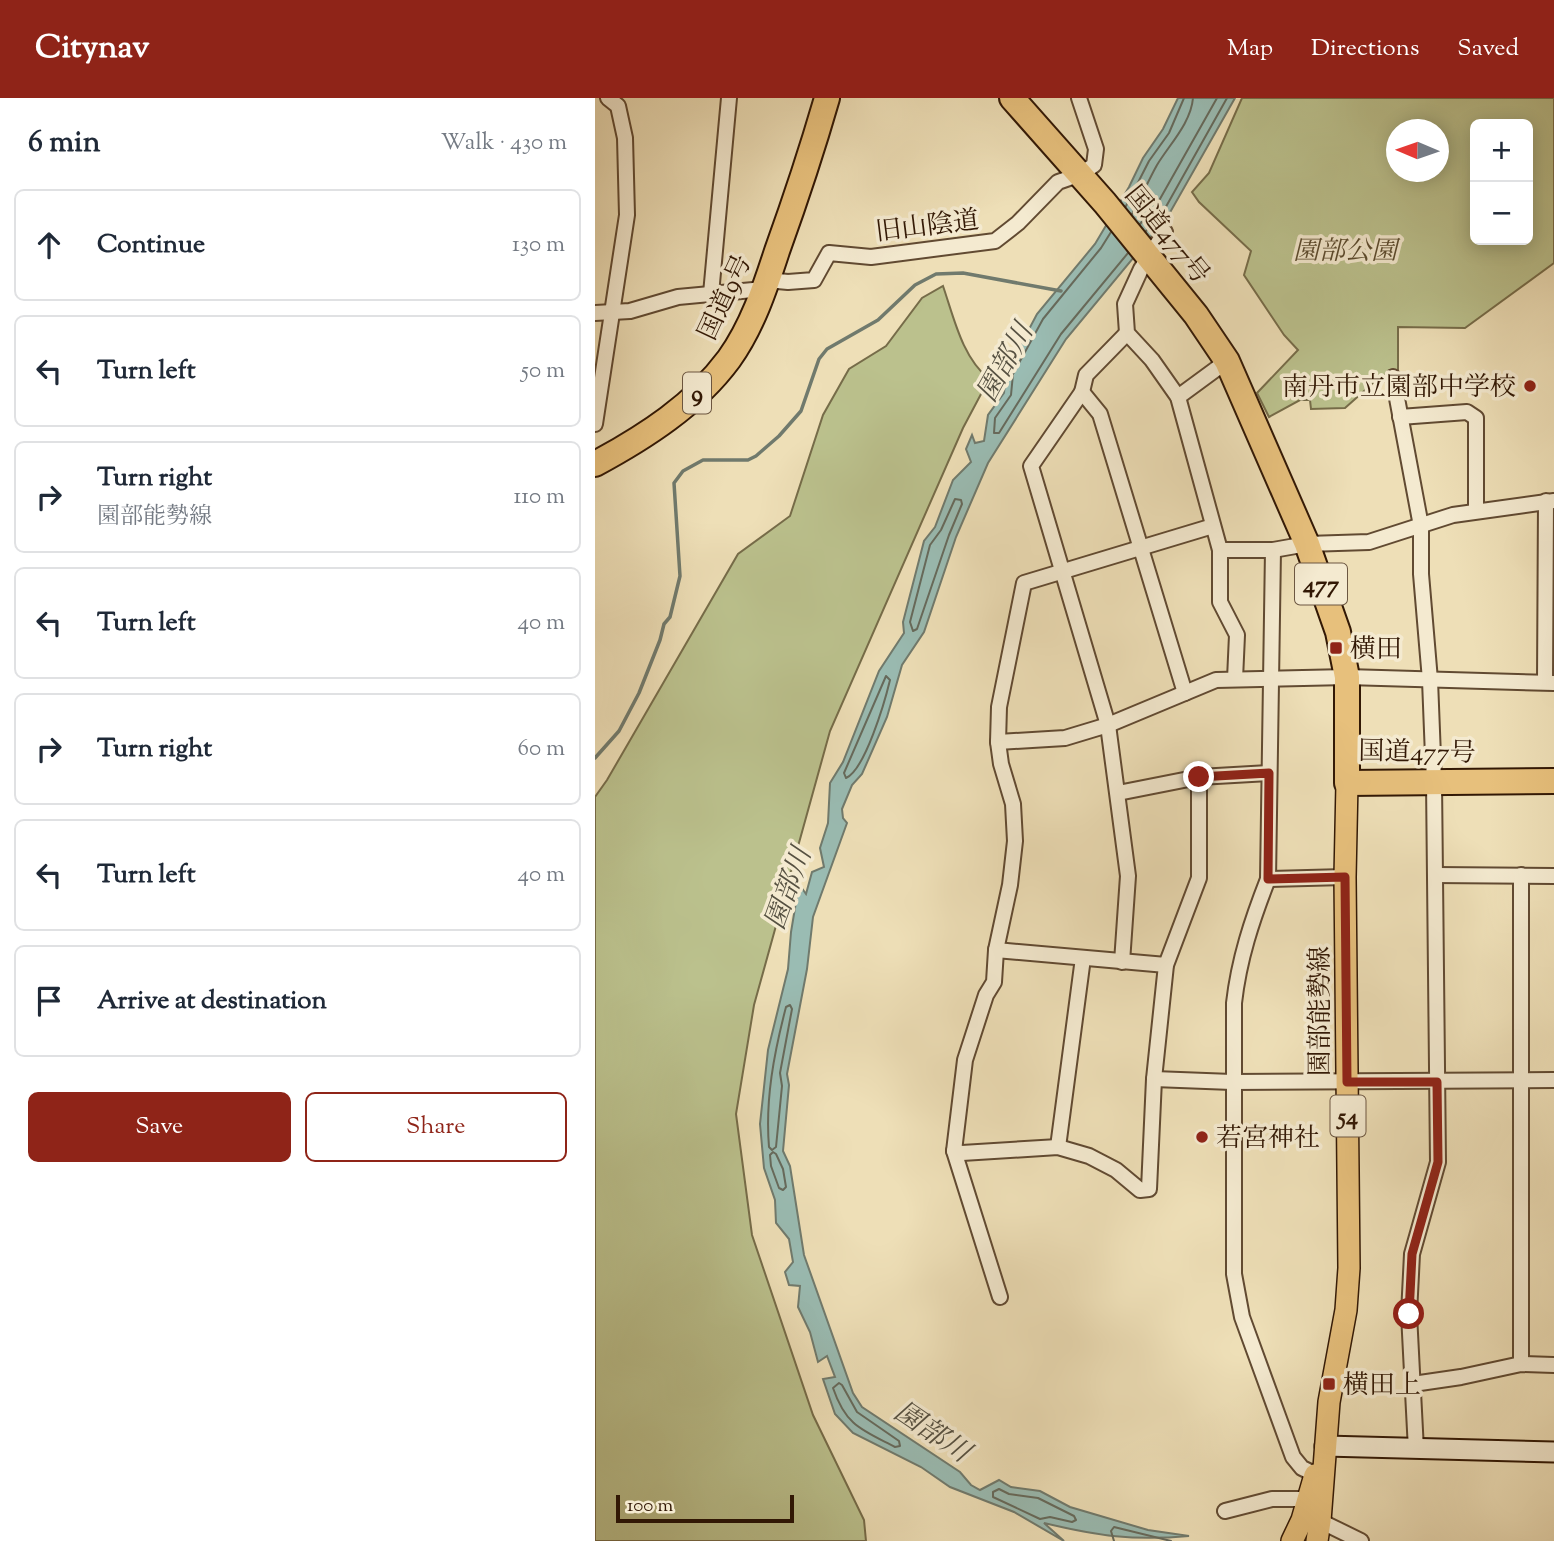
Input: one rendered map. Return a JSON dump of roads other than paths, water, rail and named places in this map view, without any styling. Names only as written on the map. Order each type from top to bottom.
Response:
[{"type":"highway","name":"国道9号","points":[[595,464],[636,442],[706,385],[730,358],[766,285],[827,98]]},
{"type":"highway","name":"国道477号","points":[[1012,98],[1224,364],[1243,397],[1307,544],[1338,632],[1347,677],[1347,783],[1554,781]]},
{"type":"main road","name":"園部能勢線","points":[[1292,1541],[1318,1476],[1325,1446],[1348,1289],[1345,877],[1347,783]]},
{"type":"main road","name":"園部能勢線","points":[[1318,1476],[1318,1531]]},
{"type":"street","points":[[711,295],[730,98]]},
{"type":"street","name":"旧山陰道","points":[[595,313],[630,311],[678,297],[711,295],[814,280],[829,253],[871,257],[995,241],[1018,223],[1058,182],[1074,177],[1094,165],[1096,149],[1079,98]]},
{"type":"street","points":[[595,424],[627,215],[625,138],[617,101]]},
{"type":"street","points":[[1165,232],[1143,260],[1125,304],[1127,333],[1152,360],[1178,397],[1220,550],[1220,602],[1237,635],[1235,679]]},
{"type":"street","points":[[1122,962],[1128,876],[1108,724],[1031,466],[1082,392],[1086,374],[1127,333]]},
{"type":"street","points":[[1178,397],[1224,364]]},
{"type":"street","points":[[1393,377],[1421,526],[1421,574],[1430,680],[1434,782],[1438,1162],[1412,1254],[1409,1314],[1416,1451]]},
{"type":"street","points":[[1082,392],[1100,414],[1185,693]]},
{"type":"street","points":[[1401,417],[1467,412],[1476,418],[1476,510]]},
{"type":"street","points":[[998,742],[1065,738],[1108,724],[1216,680],[1347,677],[1550,682],[1550,501],[1476,510],[1369,542],[1307,544],[1273,550],[1220,550]]},
{"type":"street","points":[[1000,1297],[954,1151],[965,1060],[986,995],[994,982],[996,950],[1010,885],[1015,841],[1013,804],[1001,764],[998,742],[999,707],[1024,583],[1213,526]]},
{"type":"street","points":[[1273,550],[1268,879],[1249,927],[1238,967],[1234,1003],[1234,1274],[1242,1317],[1293,1457],[1302,1468],[1318,1476]]},
{"type":"street","points":[[1118,793],[1199,777],[1269,773]]},
{"type":"street","points":[[954,1151],[962,1153],[1058,1147],[1089,1156],[1116,1170],[1140,1190],[1149,1189],[1154,1079],[1166,965],[1199,878],[1199,777]]},
{"type":"street","points":[[1435,875],[1554,876]]},
{"type":"street","points":[[1521,875],[1521,1364]]},
{"type":"street","points":[[1268,879],[1345,877]]},
{"type":"street","points":[[996,950],[1166,965]]},
{"type":"street","points":[[1058,1147],[1083,958]]},
{"type":"street","points":[[1154,1079],[1232,1082],[1554,1080]]},
{"type":"street","points":[[1413,1384],[1521,1364],[1554,1365]]},
{"type":"street","points":[[1325,1446],[1416,1451],[1554,1452]]},
{"type":"street","points":[[1226,1511],[1272,1499],[1307,1499]]},
{"type":"street","points":[[1318,1531],[1361,1541]]},
{"type":"water","points":[[1178,98],[1235,98],[1168,216],[1066,339],[988,463],[956,537],[924,632],[902,665],[887,717],[862,774],[852,785],[842,809],[847,823],[813,917],[807,969],[787,1074],[789,1085],[783,1151],[790,1166],[804,1255],[853,1393],[862,1407],[960,1472],[971,1485],[980,1490],[999,1480],[1011,1487],[1040,1491],[1070,1507],[1148,1530],[1189,1536],[1116,1536],[1044,1523],[1064,1541],[1014,1512],[950,1487],[921,1467],[853,1433],[835,1414],[823,1379],[835,1377],[827,1356],[818,1362],[810,1332],[798,1307],[800,1286],[789,1285],[785,1272],[793,1262],[789,1239],[776,1223],[775,1200],[764,1168],[760,1124],[768,1050],[788,969],[799,884],[806,894],[812,872],[824,867],[820,848],[828,823],[830,783],[843,762],[879,671],[904,633],[903,622],[924,541],[935,527],[953,480],[971,462],[966,449],[972,435],[975,443],[984,441],[988,415],[1004,393],[1006,373],[1037,314],[1095,244],[1143,158],[1163,129]]},
{"type":"waterway","points":[[595,758],[619,731],[639,693],[664,624],[670,617],[680,576],[674,483],[683,471],[703,460],[748,460],[756,456],[779,436],[801,411],[819,359],[827,349],[878,320],[915,285],[936,274],[963,273],[1061,291]]},
{"type":"place","name":"南丹市立園部中学校","points":[[1530,386]]},
{"type":"place","name":"横田","points":[[1336,648]]},
{"type":"place","name":"若宮神社","points":[[1202,1137]]},
{"type":"place","name":"横田上","points":[[1329,1384]]},
{"type":"park label","name":"園部公園","points":[[1345,250]]},
{"type":"water label","name":"園部川","points":[[1004,362]]},
{"type":"water label","name":"園部川","points":[[787,888]]},
{"type":"water label","name":"園部川","points":[[933,1431]]}]
